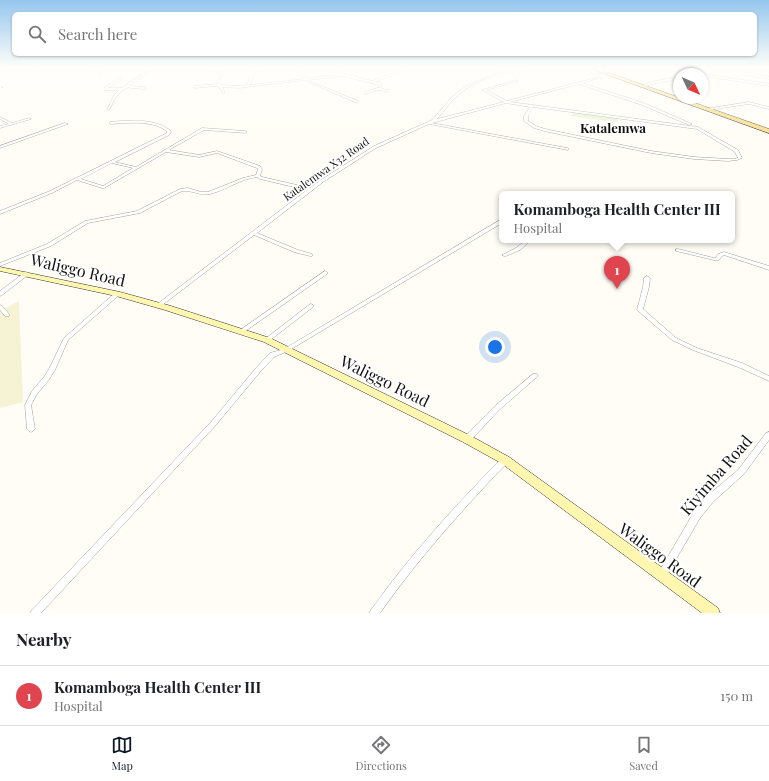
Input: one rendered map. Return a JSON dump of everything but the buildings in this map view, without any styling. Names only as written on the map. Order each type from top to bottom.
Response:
[{"type":"main road","points":[[672,97],[769,131]]},
{"type":"street","points":[[108,109],[114,97]]},
{"type":"street","points":[[344,97],[357,102]]},
{"type":"street","points":[[431,122],[454,97]]},
{"type":"street","points":[[496,97],[507,102],[532,106],[698,128]]},
{"type":"street","name":"Katalemwa X32 Road","points":[[158,305],[311,190],[374,147],[431,122],[528,97]]},
{"type":"street","points":[[532,106],[526,116],[526,121],[535,127],[544,130],[634,149],[689,157],[731,160],[740,158],[737,151],[698,128],[643,104],[621,97]]},
{"type":"street","points":[[708,109],[749,103],[769,108]]},
{"type":"street","points":[[0,118],[12,124]]},
{"type":"street","points":[[0,127],[29,119]]},
{"type":"street","points":[[0,123],[6,121]]},
{"type":"street","points":[[431,122],[567,149]]},
{"type":"street","points":[[0,213],[51,192],[168,134],[169,131],[164,127],[153,124],[111,123]]},
{"type":"street","points":[[0,147],[66,124]]},
{"type":"street","points":[[77,179],[103,187],[205,128],[245,132]]},
{"type":"street","points":[[166,151],[199,156],[218,152],[257,166],[260,169],[258,176]]},
{"type":"street","points":[[112,162],[137,168]]},
{"type":"street","points":[[0,265],[50,245],[87,222],[133,213],[180,190],[188,188],[207,193],[246,177],[258,176],[266,180],[311,190]]},
{"type":"street","points":[[35,613],[213,424],[272,355],[286,350],[499,224]]},
{"type":"street","points":[[253,233],[296,251],[310,255]]},
{"type":"street","points":[[504,255],[518,249],[525,243]]},
{"type":"street","points":[[678,250],[714,259],[724,254],[769,268]]},
{"type":"street","name":"Waliggo Road","points":[[0,268],[117,294],[158,305],[266,340],[467,439],[505,460],[713,613]]},
{"type":"street","points":[[242,331],[325,273]]},
{"type":"street","points":[[0,294],[26,274]]},
{"type":"street","points":[[647,278],[646,292],[641,302],[640,310],[666,334],[682,343],[740,365],[769,379]]},
{"type":"street","points":[[31,429],[28,406],[34,393],[46,380],[52,370],[66,339],[78,326],[117,294]]},
{"type":"street","points":[[266,340],[311,306]]},
{"type":"street","points":[[0,307],[7,315]]},
{"type":"street","points":[[467,439],[497,408],[535,376]]},
{"type":"street","name":"Kiyimba Road","points":[[662,575],[697,516],[710,499],[741,472],[769,435]]},
{"type":"street","points":[[374,613],[415,557],[454,513],[505,460]]},
{"type":"shaded area","points":[[19,301],[23,402],[0,408],[0,311]]},
{"type":"green space","points":[[573,111],[618,117],[617,122],[571,116]]},
{"type":"place","name":"Komamboga Health Center III","points":[[617,289]]},
{"type":"district","name":"Katalemwa","points":[[613,128]]}]
